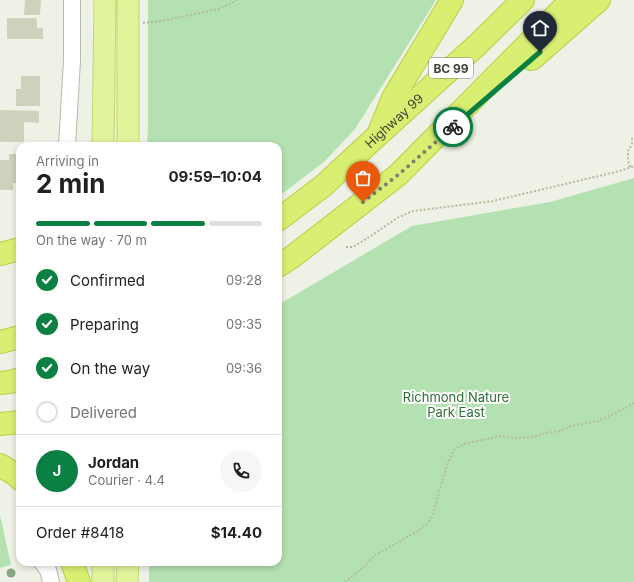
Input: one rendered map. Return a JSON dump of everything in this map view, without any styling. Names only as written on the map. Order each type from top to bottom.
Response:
[{"type":"highway","points":[[378,135],[393,98],[452,0]]},
{"type":"highway","name":"Highway 99","points":[[282,217],[324,186],[477,45],[523,0]]},
{"type":"highway","name":"BC 99","points":[[282,263],[398,175],[571,0]]},
{"type":"highway","points":[[398,175],[599,0]]},
{"type":"highway","points":[[0,254],[16,250]]},
{"type":"highway","points":[[0,342],[16,338]]},
{"type":"highway","points":[[0,383],[16,380]]},
{"type":"highway","points":[[0,424],[16,422]]},
{"type":"highway","points":[[0,465],[16,475]]},
{"type":"highway","points":[[73,566],[79,582]]},
{"type":"main road","points":[[103,142],[105,0]]},
{"type":"main road","points":[[128,0],[128,142]]},
{"type":"main road","points":[[103,566],[103,582]]},
{"type":"main road","points":[[128,566],[128,582]]},
{"type":"street","points":[[67,142],[72,60],[72,0]]},
{"type":"path","points":[[128,24],[161,21],[219,9],[237,0]]},
{"type":"path","points":[[630,168],[628,151],[632,144],[632,136]]},
{"type":"path","points":[[346,247],[353,248],[397,218],[413,211],[493,201],[620,171],[634,166]]},
{"type":"path","points":[[345,582],[365,566],[375,555],[418,531],[427,524],[433,515],[448,462],[454,450],[464,444],[500,436],[516,438],[532,437],[546,432],[560,431],[571,426],[598,421],[634,404]]},
{"type":"green space","points":[[148,0],[436,0],[355,129],[325,161],[282,194],[282,142],[147,142]]},
{"type":"green space","name":"Richmond Nature Park East","points":[[634,178],[634,582],[149,582],[149,566],[282,566],[282,303],[412,226],[550,202]]},
{"type":"green space","points":[[0,515],[11,565],[0,568]]},
{"type":"building","points":[[25,0],[41,0],[40,15],[24,15]]},
{"type":"building","points":[[7,18],[36,18],[37,28],[43,28],[43,39],[7,39]]},
{"type":"building","points":[[21,76],[40,76],[40,106],[16,106],[16,89],[21,89]]},
{"type":"building","points":[[0,110],[39,111],[39,123],[24,122],[24,142],[0,142]]},
{"type":"building","points":[[9,154],[16,154],[16,183],[13,183],[13,190],[0,190],[0,160],[9,160]]},
{"type":"way so far","points":[[363,202],[398,175],[453,127]]},
{"type":"route","points":[[453,127],[540,52]]}]
